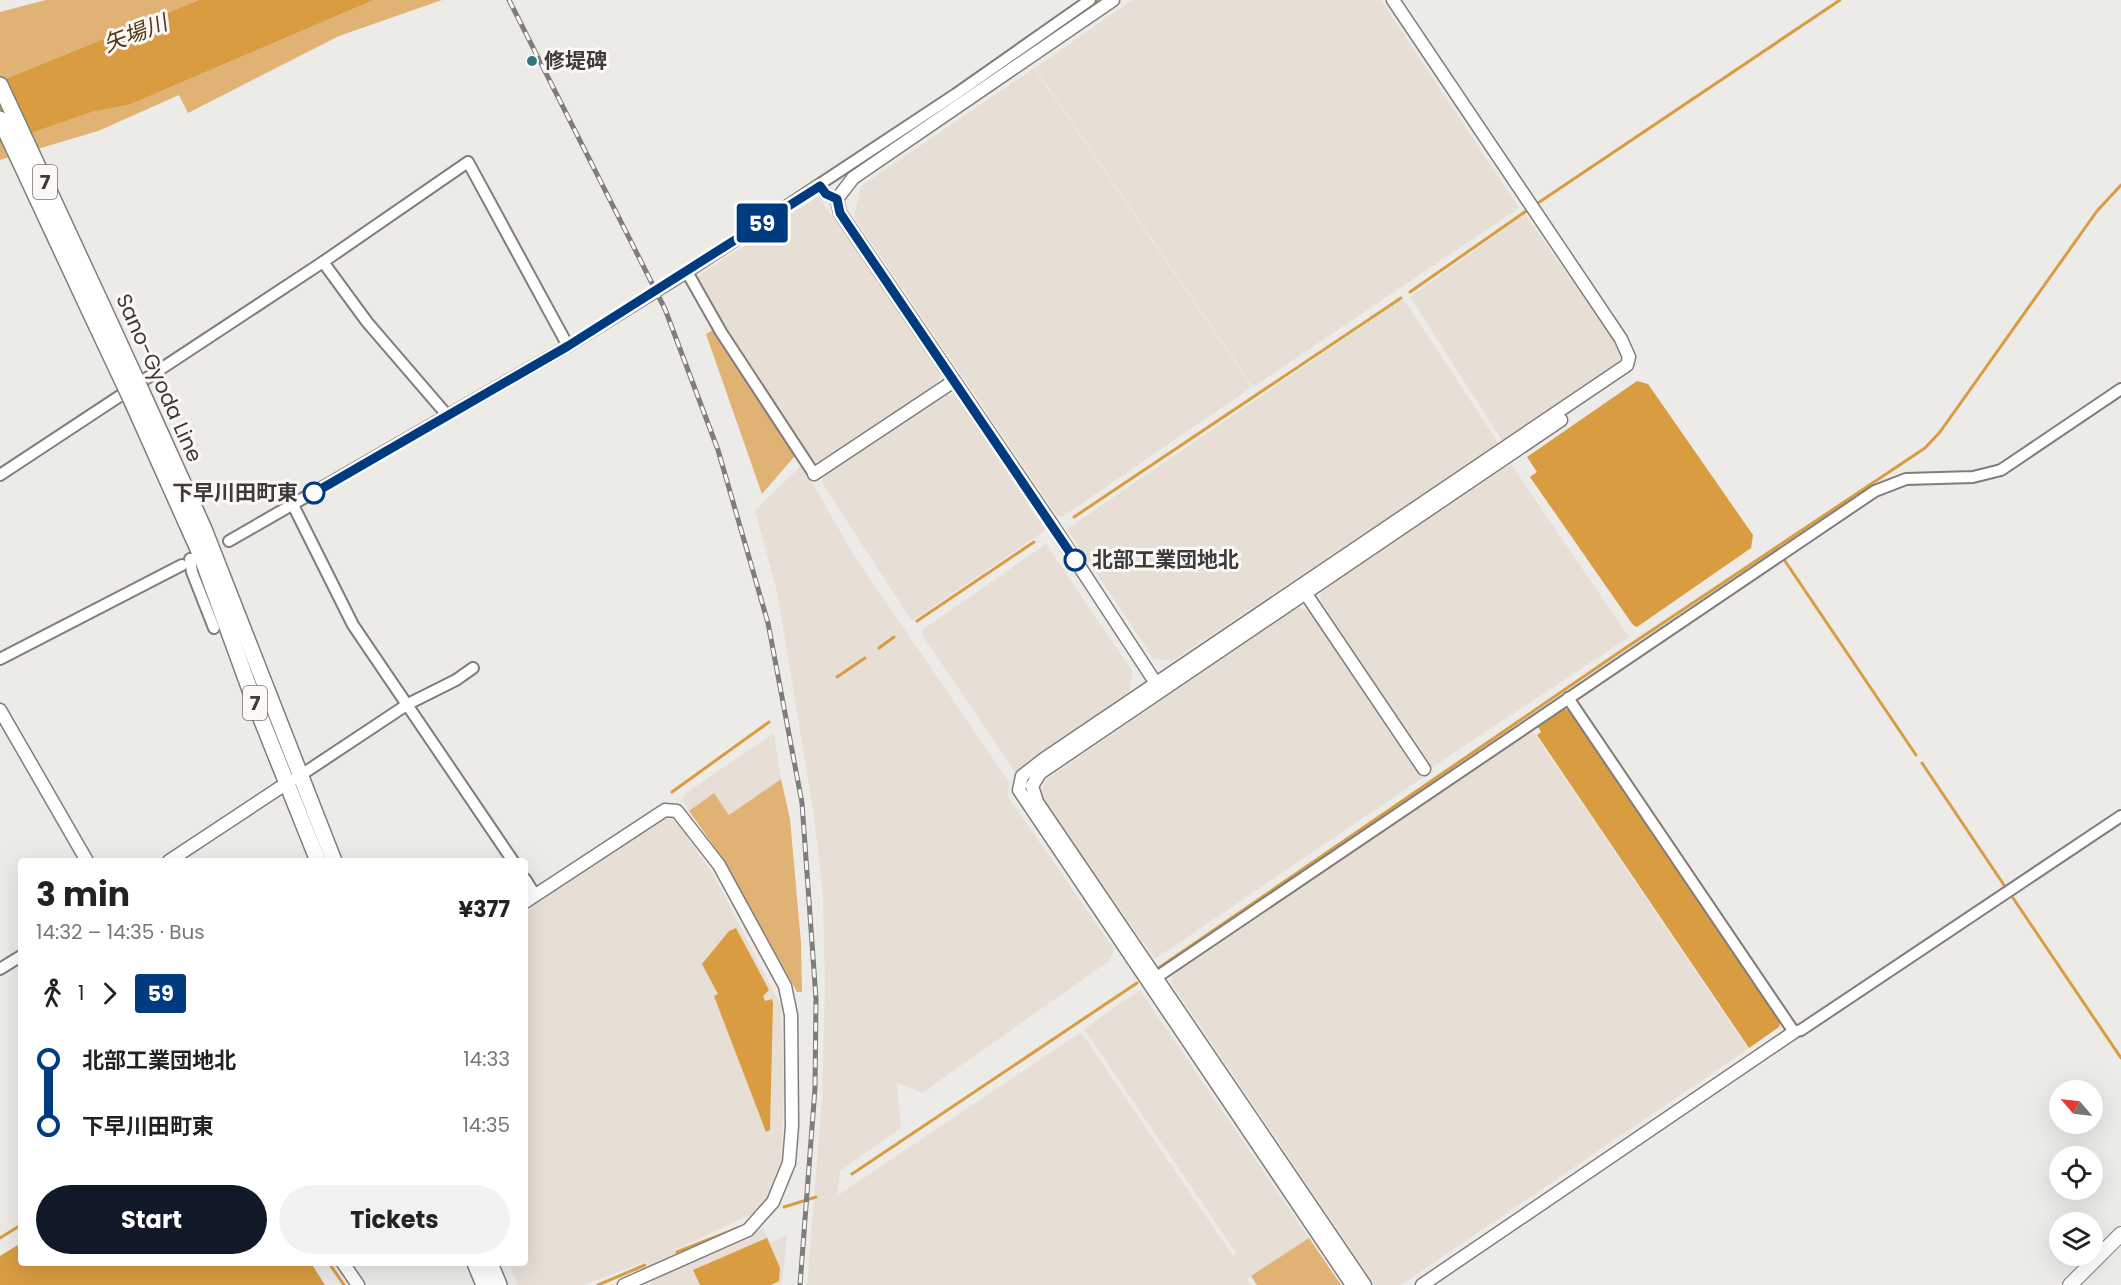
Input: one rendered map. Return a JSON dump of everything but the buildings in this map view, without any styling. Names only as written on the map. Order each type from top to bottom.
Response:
[{"type":"main road","name":"Sano-Gyoda Line","points":[[0,85],[83,282]]},
{"type":"main road","name":"Sano-Gyoda Line","points":[[0,119],[204,529],[333,858]]},
{"type":"main road","name":"Sano-Gyoda Line","points":[[135,394],[192,563],[317,858]]},
{"type":"main road","points":[[2070,1285],[2121,1234]]},
{"type":"main road","points":[[476,1266],[484,1285]]},
{"type":"main road","points":[[491,1266],[499,1285]]},
{"type":"street","points":[[230,542],[568,346],[687,272],[820,186],[1090,0]]},
{"type":"street","points":[[1113,0],[853,178],[837,199],[840,213],[1158,687]]},
{"type":"street","points":[[1365,1285],[1019,790],[1020,780],[1026,772],[1303,590],[1623,368],[1629,357],[1621,339],[1394,0]]},
{"type":"street","points":[[0,475],[323,262],[468,162],[568,346]]},
{"type":"street","points":[[820,186],[826,194],[837,199]]},
{"type":"street","points":[[323,262],[367,322],[447,415]]},
{"type":"street","points":[[687,272],[721,332],[814,474],[954,381]]},
{"type":"street","points":[[1153,980],[1884,486],[1906,479],[1973,477],[2001,470],[2121,389]]},
{"type":"street","points":[[293,505],[352,625],[511,858]]},
{"type":"street","points":[[0,659],[138,587],[192,563],[214,628]]},
{"type":"street","points":[[1303,590],[1424,769]]},
{"type":"street","points":[[174,858],[408,704],[456,680],[473,668]]},
{"type":"street","points":[[1568,698],[1794,1032]]},
{"type":"street","points":[[0,710],[85,858]]},
{"type":"street","points":[[530,898],[665,810],[677,811],[719,865],[785,986],[790,1001],[794,1072],[791,1148],[785,1179],[773,1202],[763,1217],[748,1230],[624,1285]]},
{"type":"street","points":[[1422,1285],[1794,1032],[1801,1030],[2121,816]]},
{"type":"street","points":[[0,969],[18,958]]},
{"type":"street","points":[[1153,980],[1352,1285]]},
{"type":"street","points":[[345,1266],[358,1285]]},
{"type":"shaded area","points":[[46,0],[199,0],[0,81],[0,12]]},
{"type":"shaded area","points":[[374,0],[442,0],[339,36],[188,113],[179,95],[98,131],[0,160],[0,144],[92,112],[129,105]]},
{"type":"shaded area","points":[[1132,0],[1381,0],[1519,208],[1253,387],[1035,68]]},
{"type":"shaded area","points":[[1034,68],[1252,387],[1062,517],[1057,516],[854,217],[861,186]]},
{"type":"shaded area","points":[[818,196],[940,372],[938,382],[817,466],[720,323],[694,279]]},
{"type":"shaded area","points":[[1525,214],[1620,350],[1619,363],[1503,442],[1410,297]]},
{"type":"shaded area","points":[[1401,300],[1405,301],[1499,444],[1172,661],[1153,658],[1067,529]]},
{"type":"shaded area","points":[[714,329],[794,452],[794,457],[762,494],[706,334]]},
{"type":"shaded area","points":[[944,394],[955,396],[1046,530],[912,621],[822,483],[824,475]]},
{"type":"shaded area","points":[[1511,464],[1629,637],[1430,769],[1320,600],[1322,590]]},
{"type":"shaded area","points":[[802,465],[855,557],[1009,782],[1008,797],[1114,949],[1109,961],[922,1093],[897,1083],[901,1128],[840,1171],[837,1196],[1081,1032],[1233,1256],[1236,1253],[1084,1029],[1140,990],[1309,1238],[1247,1279],[1250,1285],[807,1285],[822,1098],[825,988],[823,896],[814,816],[778,596],[755,510]]},
{"type":"shaded area","points":[[1046,544],[1133,672],[1129,692],[1015,772],[923,636],[922,630]]},
{"type":"shaded area","points":[[1297,607],[1310,610],[1422,778],[1155,959],[1041,798],[1044,781]]},
{"type":"shaded area","points":[[1532,730],[1748,1049],[1401,1285],[1375,1285],[1171,983],[1172,973]]},
{"type":"shaded area","points":[[774,733],[781,779],[729,815],[714,793],[689,811],[682,800],[686,793]]},
{"type":"shaded area","points":[[781,779],[790,819],[801,943],[802,992],[797,992],[721,856],[689,811],[714,793],[729,815]]},
{"type":"shaded area","points":[[664,818],[676,821],[713,874],[781,1006],[784,1091],[781,1162],[777,1181],[761,1210],[676,1249],[678,1257],[651,1269],[647,1261],[583,1285],[518,1285],[510,1266],[528,1266],[528,910]]},
{"type":"shaded area","points":[[763,1228],[771,1243],[787,1234],[782,1285],[651,1285],[655,1277]]},
{"type":"shaded area","points":[[1309,1238],[1341,1285],[1257,1285],[1251,1276]]},
{"type":"water","name":"矢場川","points":[[199,0],[374,0],[129,105],[92,112],[0,144],[0,81]]},
{"type":"water","points":[[1637,381],[1648,384],[1753,535],[1751,548],[1637,627],[1633,625],[1530,477],[1537,472],[1527,457]]},
{"type":"water","points":[[1564,709],[1571,711],[1781,1019],[1779,1027],[1749,1048],[1537,735],[1541,732],[1538,727]]},
{"type":"water","points":[[736,928],[769,990],[763,996],[765,1001],[772,999],[773,1003],[770,1130],[766,1132],[714,996],[718,994],[702,964],[729,931]]},
{"type":"water","points":[[767,1238],[780,1268],[779,1281],[771,1285],[700,1285],[693,1270]]},
{"type":"water","points":[[18,1245],[18,1266],[313,1266],[325,1285],[0,1285],[0,1256]]},
{"type":"waterway","points":[[1091,5],[1098,0]]},
{"type":"waterway","points":[[1535,205],[1840,0]]},
{"type":"waterway","points":[[694,274],[861,163]]},
{"type":"waterway","points":[[1157,969],[1624,649],[1925,448],[1940,432],[2097,211],[2121,185]]},
{"type":"waterway","points":[[1410,292],[1529,209]]},
{"type":"waterway","points":[[1074,517],[1401,298]]},
{"type":"waterway","points":[[313,499],[535,371]]},
{"type":"waterway","points":[[917,621],[1034,542]]},
{"type":"waterway","points":[[1785,561],[1916,755]]},
{"type":"waterway","points":[[879,648],[894,637]]},
{"type":"waterway","points":[[837,677],[865,658]]},
{"type":"waterway","points":[[672,792],[769,722]]},
{"type":"waterway","points":[[1922,763],[2004,885]]},
{"type":"waterway","points":[[2013,898],[2121,1058]]},
{"type":"waterway","points":[[852,1174],[1137,983]]},
{"type":"waterway","points":[[784,1207],[816,1197]]},
{"type":"waterway","points":[[0,1238],[18,1227]]},
{"type":"waterway","points":[[677,1252],[738,1228]]},
{"type":"waterway","points":[[598,1285],[645,1265]]},
{"type":"waterway","points":[[331,1266],[344,1285]]},
{"type":"railway","points":[[509,0],[665,309],[718,450],[768,623],[802,803],[816,999],[815,1088],[800,1285]]},
{"type":"bus line","name":"59","points":[[314,493],[568,346],[820,186],[831,198],[837,199],[840,213],[1075,560]]},
{"type":"place","name":"修堤碑","points":[[532,61]]},
{"type":"place","name":"下早川田町東","points":[[314,493]]},
{"type":"place","name":"北部工業団地北","points":[[1075,560]]}]
